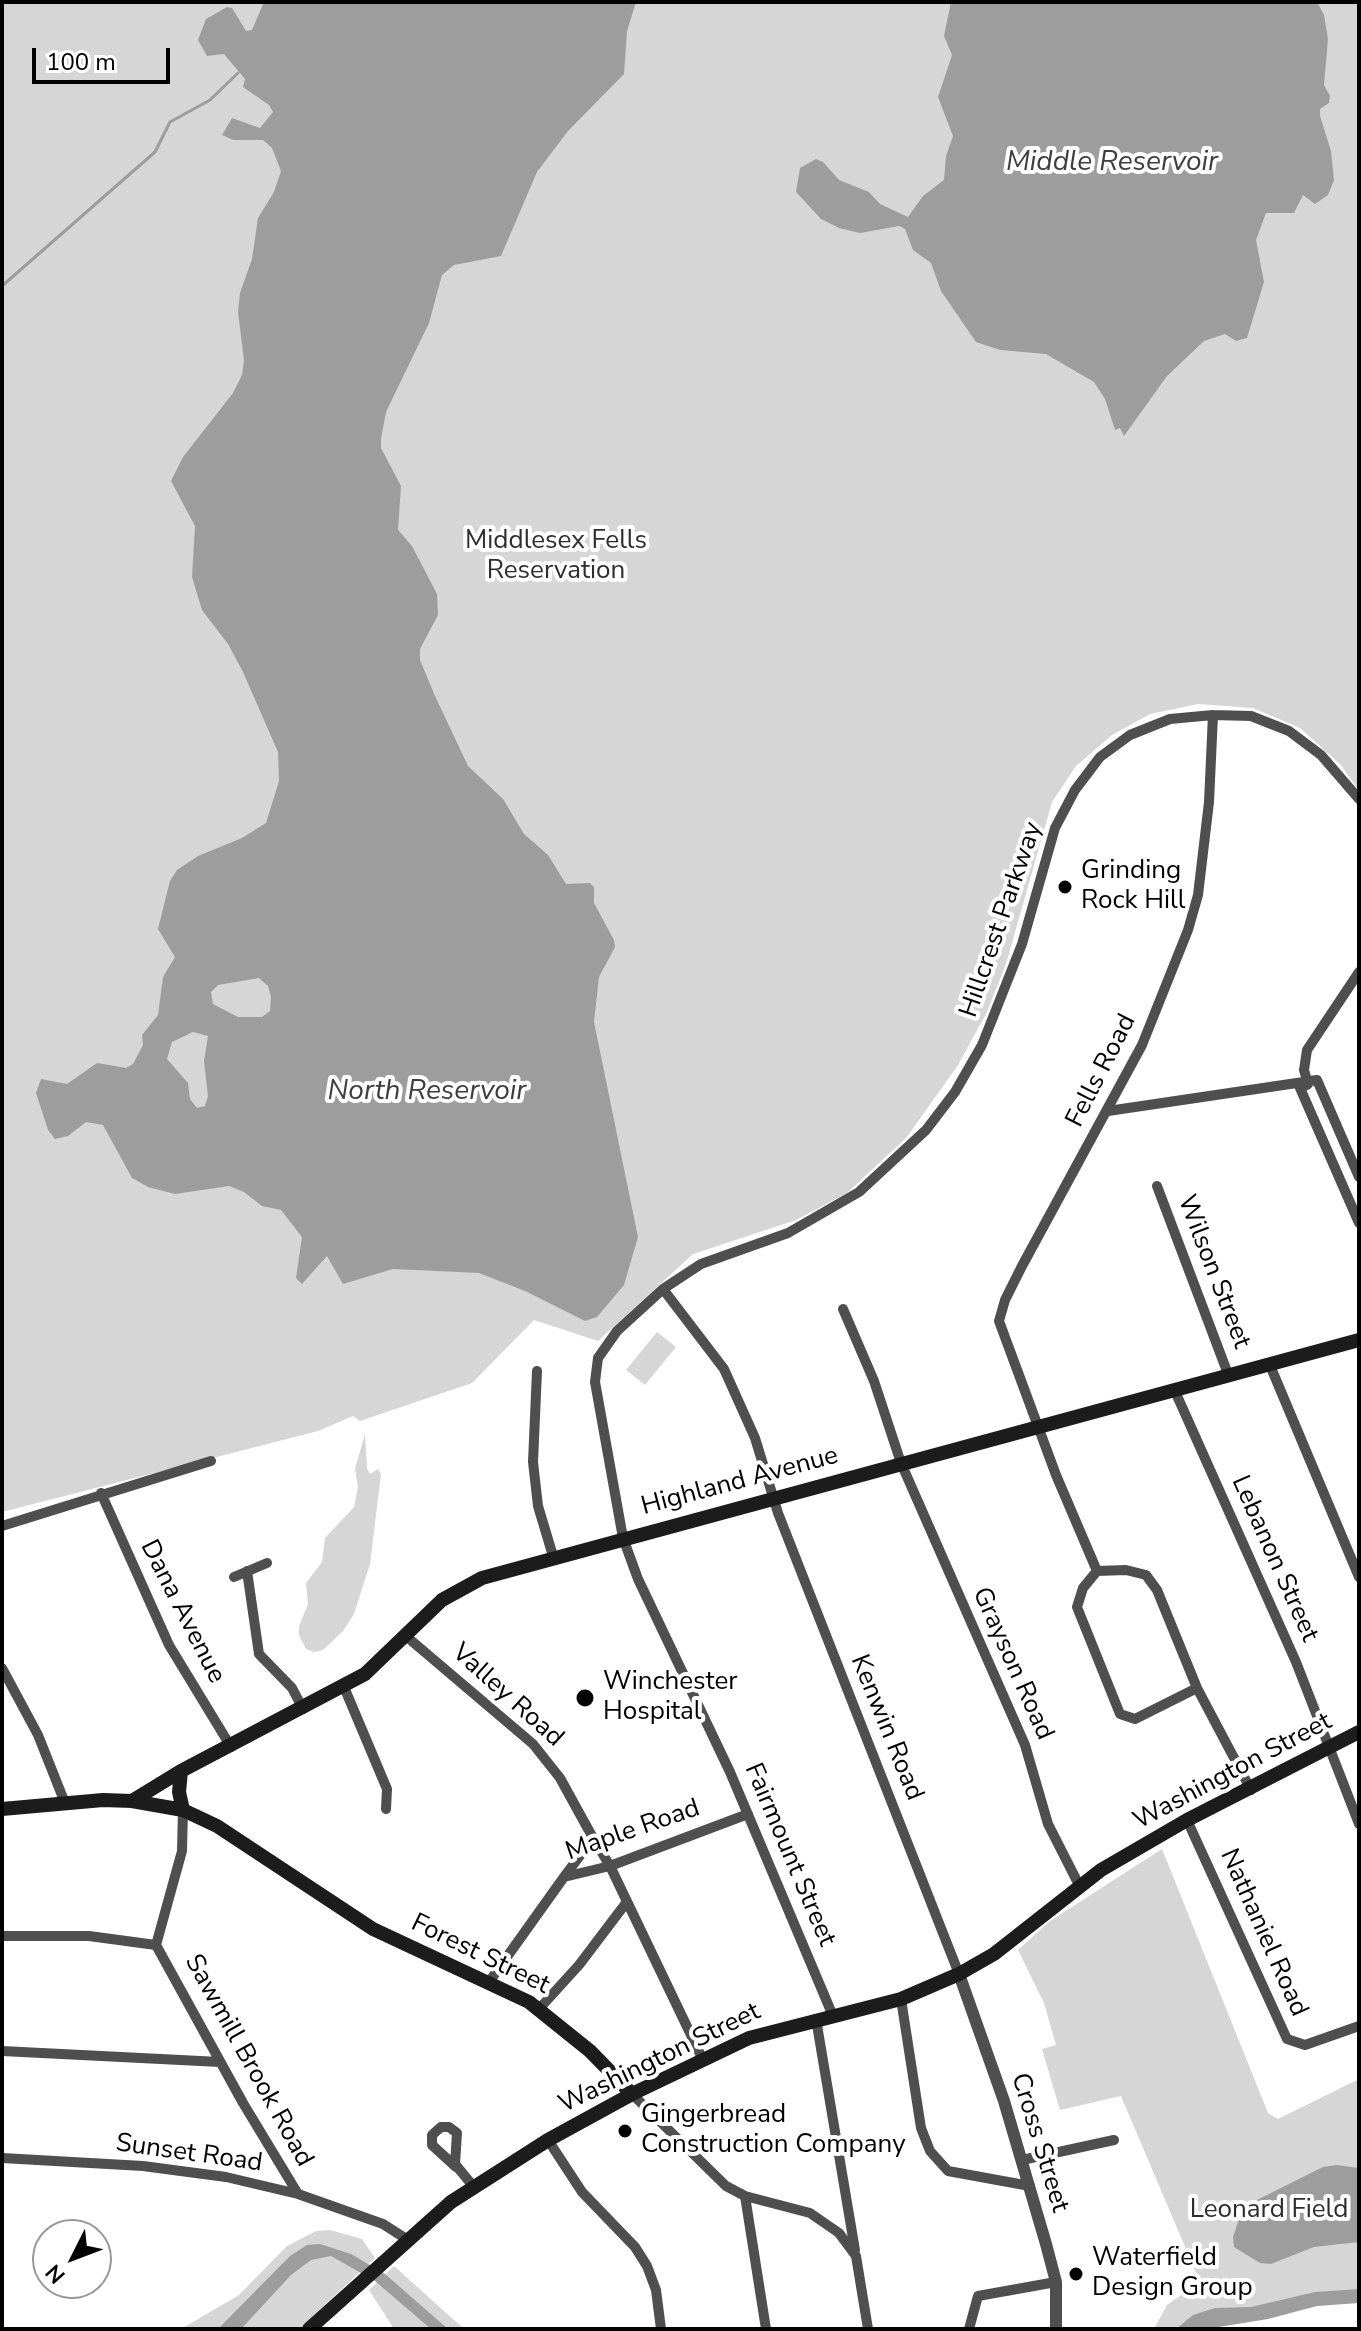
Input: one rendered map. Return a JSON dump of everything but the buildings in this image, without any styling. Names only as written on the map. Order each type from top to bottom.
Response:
[{"type":"main road","name":"Highland Avenue","points":[[132,1801],[181,1771],[365,1674],[407,1637],[442,1600],[463,1587],[553,1556],[1359,1340]]},
{"type":"main road","name":"Washington Street","points":[[309,2329],[473,2186],[548,2140],[632,2094],[761,2034],[901,1999],[959,1974],[994,1954],[1079,1885],[1187,1820],[1251,1790],[1359,1732]]},
{"type":"main road","points":[[181,1771],[179,1792],[183,1810]]},
{"type":"main road","name":"Forest Street","points":[[2,1809],[132,1801],[183,1810],[217,1826],[373,1929],[489,1982],[539,2009],[594,2054],[632,2094]]},
{"type":"street","name":"Hillcrest Parkway","points":[[598,1358],[617,1331],[663,1289],[701,1264],[788,1233],[859,1192],[906,1150],[955,1092],[982,1045],[1022,944],[1055,828],[1075,790],[1100,757],[1130,735],[1170,719],[1213,715],[1251,716],[1289,731],[1321,755],[1359,799]]},
{"type":"street","name":"Fells Road","points":[[1097,1571],[999,1321],[1005,1300],[1022,1266],[1108,1111],[1159,1007],[1198,895],[1209,802],[1213,715]]},
{"type":"street","points":[[1308,1084],[1304,1070],[1307,1050],[1359,972]]},
{"type":"street","points":[[1359,1177],[1317,1080],[1300,1088],[1359,1223]]},
{"type":"street","points":[[1108,1111],[1232,1095],[1283,1084],[1308,1084]]},
{"type":"street","name":"Wilson Street","points":[[1157,1186],[1228,1374]]},
{"type":"street","name":"Kenwin Road","points":[[663,1289],[724,1369],[755,1438],[773,1497],[959,1974]]},
{"type":"street","name":"Grayson Road","points":[[843,1309],[874,1381],[901,1463],[1025,1745],[1048,1824],[1079,1885]]},
{"type":"street","name":"Fairmount Street","points":[[598,1358],[595,1382],[623,1538],[638,1579],[698,1700],[833,2016]]},
{"type":"street","points":[[1269,1363],[1359,1577]]},
{"type":"street","points":[[537,1371],[533,1462],[538,1506],[553,1556]]},
{"type":"street","name":"Lebanon Street","points":[[1174,1389],[1296,1662],[1359,1824]]},
{"type":"street","points":[[2,1526],[211,1461]]},
{"type":"street","name":"Dana Avenue","points":[[101,1493],[169,1645],[231,1747]]},
{"type":"street","points":[[234,1577],[267,1563]]},
{"type":"street","points":[[1197,1688],[1135,1719],[1120,1714],[1077,1607],[1083,1588],[1097,1571],[1126,1570],[1146,1575],[1157,1590],[1197,1688],[1251,1790]]},
{"type":"street","points":[[247,1571],[259,1654],[292,1688],[303,1709]]},
{"type":"street","name":"Valley Road","points":[[407,1637],[546,1757],[610,1866],[703,2060]]},
{"type":"street","points":[[2,1668],[38,1735],[65,1803]]},
{"type":"street","points":[[344,1687],[387,1789],[386,1809]]},
{"type":"street","points":[[2,1694],[16,1694]]},
{"type":"street","name":"Sawmill Brook Road","points":[[183,1810],[182,1851],[156,1945],[298,2194]]},
{"type":"street","name":"Maple Road","points":[[489,1982],[564,1877],[610,1866],[748,1814]]},
{"type":"street","name":"Nathaniel Road","points":[[1187,1820],[1287,2039],[1305,2045],[1359,2026]]},
{"type":"street","points":[[564,1877],[593,1838]]},
{"type":"street","points":[[539,2009],[579,1965],[626,1903]]},
{"type":"street","points":[[2,1936],[89,1936],[156,1945]]},
{"type":"street","name":"Cross Street","points":[[959,1974],[967,1990],[1030,2186],[1056,2282],[1056,2329]]},
{"type":"street","points":[[901,1999],[921,2128],[930,2151],[948,2171],[1030,2186]]},
{"type":"street","points":[[816,2019],[868,2329]]},
{"type":"street","points":[[2,2051],[220,2062]]},
{"type":"street","name":"Forest Street","points":[[632,2094],[706,2170],[745,2196],[819,2218],[839,2233],[856,2256]]},
{"type":"street","points":[[548,2140],[576,2184],[635,2247],[647,2266],[656,2290],[661,2329]]},
{"type":"street","points":[[1022,2160],[1114,2140]]},
{"type":"street","name":"Sunset Road","points":[[2,2158],[143,2166],[226,2177],[298,2194],[383,2224],[408,2240]]},
{"type":"street","points":[[456,2167],[473,2186]]},
{"type":"street","points":[[745,2196],[766,2329]]},
{"type":"street","points":[[819,2218],[838,2215],[847,2201]]},
{"type":"street","points":[[969,2329],[978,2296],[1056,2282]]},
{"type":"green space","name":"Middlesex Fells Reservation","points":[[2,2],[1359,2],[1359,791],[1341,765],[1300,728],[1253,708],[1198,704],[1150,714],[1112,735],[1076,766],[1052,802],[1006,964],[987,1012],[958,1065],[907,1137],[847,1193],[796,1220],[693,1254],[598,1341],[534,1320],[472,1383],[360,1421],[353,1416],[318,1431],[2,1512]]},
{"type":"green space","points":[[657,1332],[676,1347],[645,1385],[626,1370]]},
{"type":"green space","points":[[365,1434],[367,1468],[370,1474],[378,1469],[381,1474],[370,1564],[354,1614],[343,1631],[323,1650],[314,1652],[306,1649],[299,1635],[299,1626],[308,1604],[306,1583],[322,1562],[325,1538],[354,1507],[358,1487],[355,1469]]},
{"type":"green space","name":"Leonard Field","points":[[1162,1849],[1268,2113],[1278,2119],[1359,2079],[1359,2297],[1190,2329],[1154,2329],[1167,2305],[1200,2282],[1121,2096],[1060,2110],[1042,2049],[1056,2045],[1044,2003],[1018,1950],[1050,1921]]},
{"type":"green space","points":[[330,2230],[362,2239],[375,2258],[299,2329],[181,2329],[239,2295],[287,2246],[316,2231]]},
{"type":"green space","points":[[394,2266],[464,2329],[394,2329],[369,2290]]},
{"type":"water","name":"North Reservoir","points":[[264,2],[636,2],[627,31],[624,74],[568,131],[537,172],[501,256],[454,265],[442,275],[429,323],[386,412],[381,439],[381,448],[401,486],[398,530],[412,546],[437,594],[438,615],[420,649],[420,660],[435,696],[468,766],[503,799],[524,834],[548,855],[566,884],[590,883],[594,887],[594,903],[614,940],[615,947],[599,977],[594,1022],[638,1237],[624,1285],[597,1317],[585,1321],[525,1291],[479,1273],[393,1269],[343,1284],[327,1256],[302,1284],[296,1278],[302,1237],[281,1210],[262,1206],[244,1192],[229,1186],[175,1194],[148,1187],[132,1178],[103,1125],[86,1122],[68,1136],[55,1139],[48,1130],[36,1093],[41,1079],[67,1084],[97,1063],[126,1068],[133,1064],[143,1045],[142,1035],[158,1015],[163,977],[175,957],[158,929],[170,881],[177,870],[198,856],[242,838],[266,823],[279,781],[278,752],[243,672],[228,644],[202,610],[192,577],[195,526],[171,481],[183,457],[233,393],[242,375],[244,361],[238,312],[240,293],[252,259],[258,218],[274,192],[281,171],[272,148],[263,140],[233,140],[222,135],[232,118],[260,128],[273,112],[269,105],[243,87],[245,79],[224,54],[207,56],[198,40],[206,19],[227,7],[232,8],[246,31],[252,30]],"holes":[[[259,978],[268,986],[271,997],[270,1011],[262,1017],[238,1017],[213,1004],[211,992],[218,985]],[[193,1032],[208,1036],[204,1061],[208,1096],[205,1106],[197,1108],[190,1099],[188,1083],[167,1059],[172,1042]]]},
{"type":"water","name":"Middle Reservoir","points":[[951,2],[1317,2],[1324,15],[1328,39],[1324,85],[1330,96],[1329,103],[1320,109],[1320,116],[1331,151],[1334,180],[1328,195],[1315,204],[1303,195],[1294,213],[1266,213],[1256,240],[1264,282],[1247,338],[1236,341],[1225,334],[1204,341],[1167,376],[1124,436],[1120,428],[1115,430],[1105,399],[1094,382],[1046,354],[1000,350],[976,342],[941,291],[931,263],[913,250],[905,229],[899,226],[860,233],[839,228],[821,219],[796,192],[800,168],[816,159],[823,162],[839,180],[869,192],[880,204],[908,217],[923,196],[944,180],[946,156],[953,136],[938,97],[952,55],[944,36]]},
{"type":"water","points":[[1323,2167],[1359,2168],[1359,2242],[1314,2247],[1271,2264],[1260,2263],[1234,2247],[1233,2237],[1240,2216],[1255,2201]]},
{"type":"water","points":[[320,2244],[351,2254],[385,2274],[448,2329],[431,2329],[375,2281],[331,2256],[311,2260],[291,2275],[241,2329],[218,2329],[290,2256],[307,2245]]},
{"type":"water","points":[[1359,2289],[1359,2303],[1317,2306],[1268,2319],[1206,2329],[1176,2329],[1193,2315],[1215,2308],[1251,2307],[1315,2292]]},
{"type":"waterway","points":[[2,286],[155,152],[170,122],[210,100],[238,73]]},
{"type":"place","name":"Grinding Rock Hill","points":[[1065,887]]},
{"type":"place","name":"Winchester Hospital","points":[[585,1698]]},
{"type":"place","name":"Gingerbread Construction Company","points":[[625,2131]]},
{"type":"place","name":"Waterfield Design Group","points":[[1076,2274]]}]
